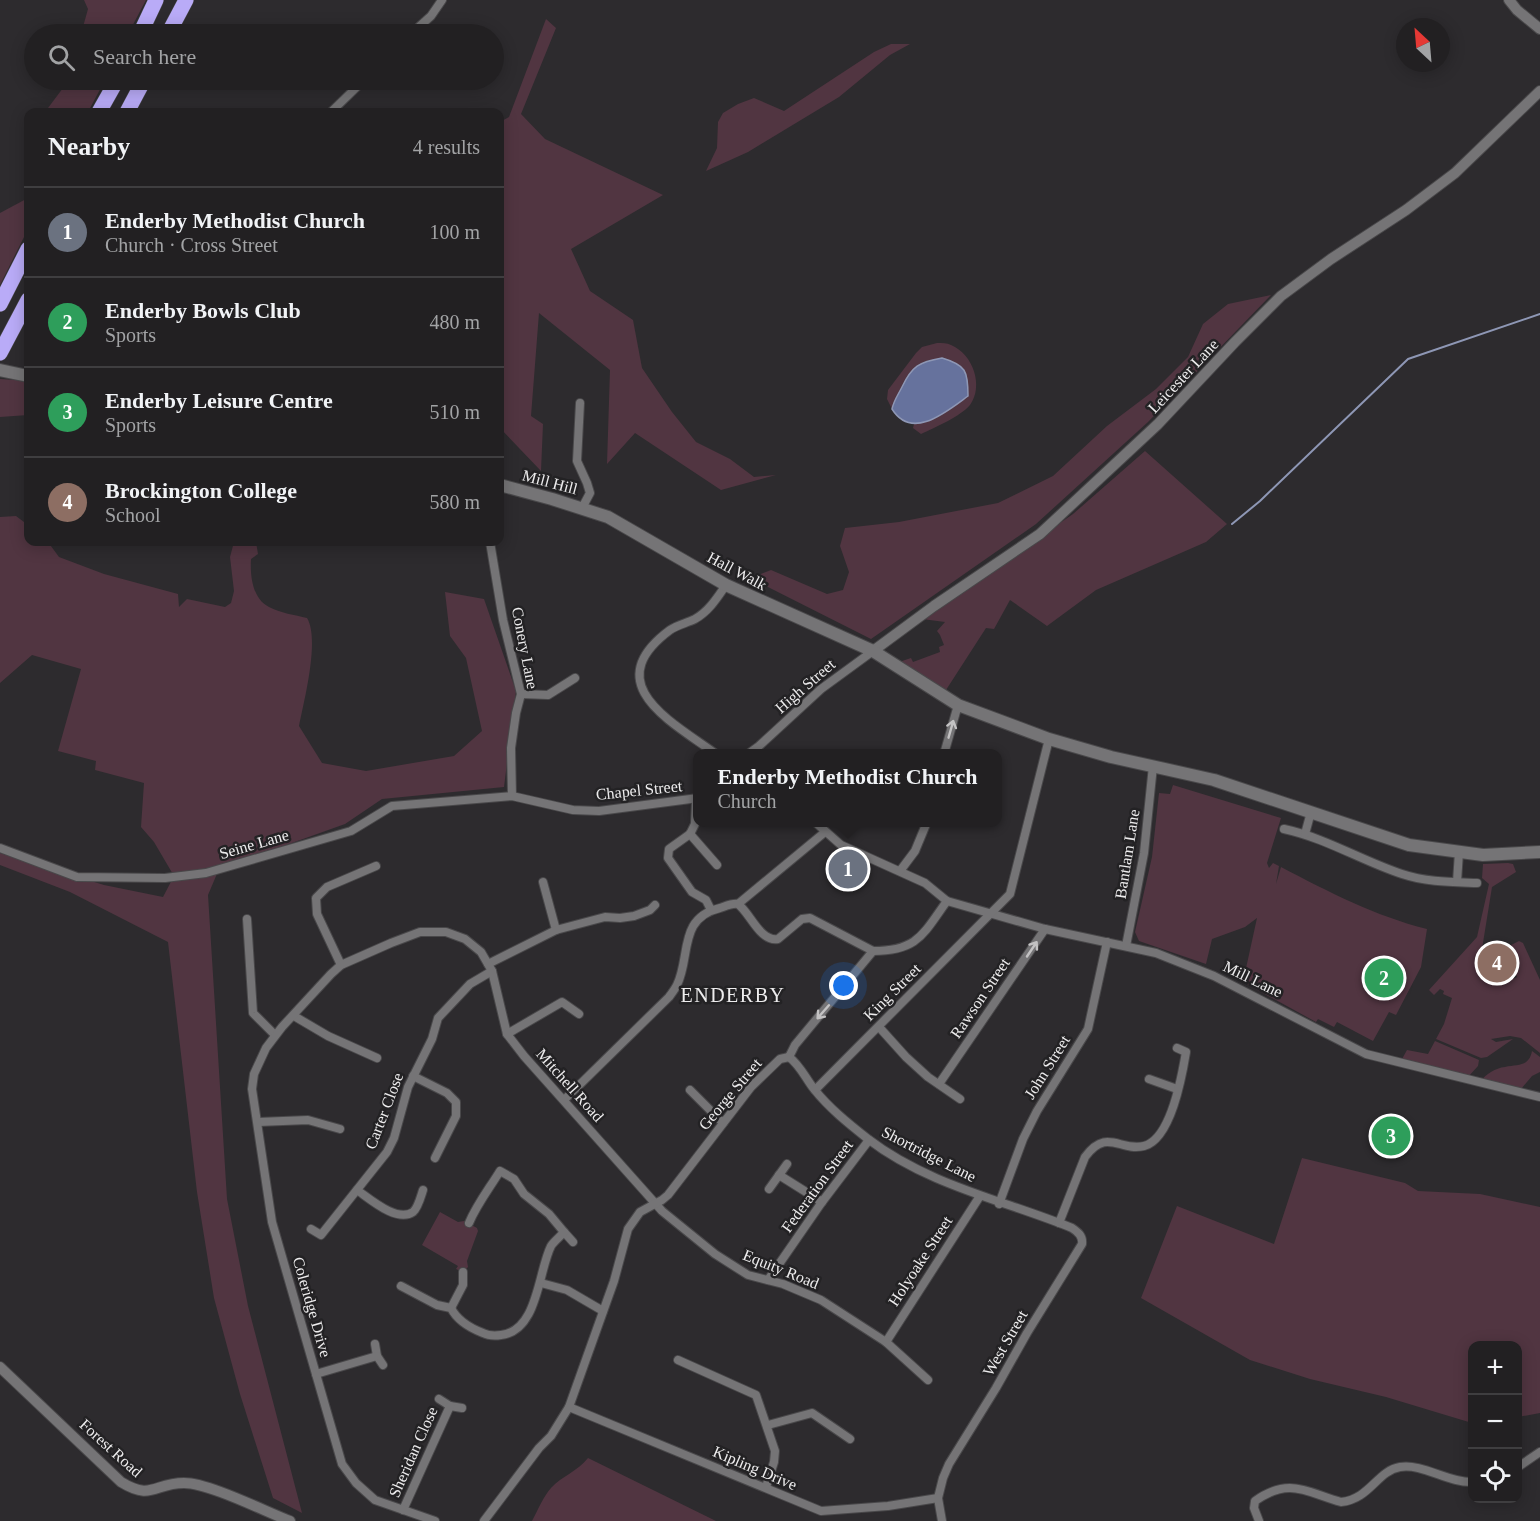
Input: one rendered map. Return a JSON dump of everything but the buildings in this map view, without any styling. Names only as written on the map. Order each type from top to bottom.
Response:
[{"type":"highway","points":[[145,24],[156,0]]},
{"type":"highway","points":[[173,24],[186,0]]},
{"type":"highway","points":[[101,108],[111,90]]},
{"type":"highway","points":[[129,108],[139,90]]},
{"type":"highway","points":[[0,304],[24,257]]},
{"type":"highway","points":[[0,353],[24,308]]},
{"type":"main road","points":[[5,371],[24,375]]},
{"type":"main road","name":"Mill Hill","points":[[504,487],[586,510]]},
{"type":"main road","name":"Hall Walk","points":[[586,510],[608,517],[646,537],[726,585],[873,651],[958,705],[1049,739],[1214,780],[1409,845],[1484,855],[1540,852]]},
{"type":"street","points":[[422,24],[442,0]]},
{"type":"street","points":[[1509,0],[1517,10],[1540,29]]},
{"type":"street","name":"Leicester Lane","points":[[1511,118],[1540,81]]},
{"type":"street","points":[[335,108],[354,90]]},
{"type":"street","name":"Leicester Lane","points":[[873,651],[1040,534],[1158,424],[1281,296],[1331,259],[1406,210],[1455,173],[1540,91]]},
{"type":"street","points":[[580,403],[577,461],[590,493],[586,510]]},
{"type":"street","name":"Conery Lane","points":[[491,546],[503,620],[521,694],[511,748],[512,796]]},
{"type":"street","points":[[710,749],[656,710],[640,685],[639,668],[651,648],[671,629],[696,618],[709,608],[726,585]]},
{"type":"street","name":"High Street","points":[[763,749],[821,689],[873,651]]},
{"type":"street","points":[[521,694],[548,695],[574,678]]},
{"type":"street","points":[[945,749],[958,705]]},
{"type":"street","name":"King Street","points":[[815,1090],[1010,894],[1049,739]]},
{"type":"street","name":"Bantlam Lane","points":[[1126,946],[1144,853],[1153,766]]},
{"type":"street","name":"Chapel Street","points":[[512,796],[573,810],[599,811],[693,799]]},
{"type":"street","name":"Seine Lane","points":[[0,848],[77,877],[177,877],[201,874],[351,831],[392,806],[512,796]]},
{"type":"street","points":[[1305,834],[1311,812]]},
{"type":"street","points":[[694,827],[690,834],[669,849],[667,855],[692,891],[706,900],[711,910]]},
{"type":"street","points":[[564,1100],[669,997],[678,984],[687,936],[699,920],[711,910],[734,903],[740,906],[770,939],[778,939],[806,918],[873,951],[896,949],[914,942],[924,934],[947,901],[925,884],[841,844],[820,827]]},
{"type":"street","points":[[900,871],[915,852],[925,827]]},
{"type":"street","points":[[1284,829],[1305,834],[1405,875],[1431,880],[1477,883]]},
{"type":"street","points":[[740,906],[825,832]]},
{"type":"street","points":[[690,834],[717,865]]},
{"type":"street","points":[[1457,882],[1460,852]]},
{"type":"street","points":[[376,866],[327,887],[316,898],[317,914],[341,965],[420,932],[446,932],[465,939],[481,952],[490,968]]},
{"type":"street","points":[[543,882],[556,930]]},
{"type":"street","points":[[684,899],[692,891]]},
{"type":"street","name":"Mill Lane","points":[[947,901],[1045,929],[1156,953],[1214,976],[1366,1054],[1540,1097]]},
{"type":"street","name":"Carter Close","points":[[311,1229],[321,1235],[387,1152],[408,1087],[432,1039],[438,1018],[470,984],[490,968],[556,930],[605,917],[634,916],[650,910],[655,905]]},
{"type":"street","points":[[247,919],[253,1013],[275,1035]]},
{"type":"street","name":"Rawson Street","points":[[939,1084],[1045,929]]},
{"type":"street","name":"John Street","points":[[999,1204],[1023,1139],[1037,1111],[1088,1029],[1107,942]]},
{"type":"street","name":"George Street","points":[[655,1203],[668,1195],[751,1087],[772,1065],[780,1059],[789,1057],[795,1045],[873,951]]},
{"type":"street","name":"Coleridge Drive","points":[[341,965],[275,1035],[254,1074],[252,1089],[272,1222],[342,1464],[356,1483],[375,1500],[435,1521]]},
{"type":"street","name":"Mitchell Road","points":[[490,968],[507,1034],[655,1203]]},
{"type":"street","points":[[507,1034],[561,997],[579,1014]]},
{"type":"street","points":[[294,1016],[371,1059]]},
{"type":"street","points":[[879,1027],[906,1057],[960,1099]]},
{"type":"street","points":[[1059,1223],[1085,1157],[1091,1150],[1108,1142],[1144,1146],[1156,1140],[1164,1129],[1186,1052],[1177,1048]]},
{"type":"street","name":"Shortridge Lane","points":[[789,1057],[836,1112],[869,1140],[951,1185],[999,1204],[1059,1223],[1077,1231],[1081,1236]]},
{"type":"street","points":[[413,1076],[447,1093],[456,1102],[456,1116],[435,1158]]},
{"type":"street","points":[[1149,1079],[1177,1089]]},
{"type":"street","points":[[690,1090],[723,1123]]},
{"type":"street","points":[[258,1122],[308,1120],[340,1129]]},
{"type":"street","name":"Federation Street","points":[[768,1280],[822,1202],[869,1140]]},
{"type":"street","points":[[769,1189],[787,1164]]},
{"type":"street","points":[[470,1224],[478,1202],[500,1171],[514,1179],[524,1194],[549,1214],[573,1242]]},
{"type":"street","points":[[779,1175],[822,1202]]},
{"type":"street","points":[[357,1190],[396,1215],[410,1214],[415,1210],[423,1190]]},
{"type":"street","name":"Holyoake Street","points":[[886,1342],[980,1196]]},
{"type":"street","points":[[484,1521],[539,1448],[551,1436],[569,1407],[614,1281],[628,1229],[639,1212],[655,1203]]},
{"type":"street","name":"Equity Road","points":[[655,1203],[715,1254],[748,1275],[821,1300],[886,1342],[928,1380]]},
{"type":"street","points":[[451,1308],[455,1316],[476,1331],[489,1336],[508,1334],[523,1324],[541,1283],[551,1246],[564,1232]]},
{"type":"street","name":"West Street","points":[[938,1498],[949,1464],[1082,1244],[1081,1236]]},
{"type":"street","points":[[451,1308],[463,1285],[462,1269]]},
{"type":"street","points":[[541,1283],[567,1290],[603,1311]]},
{"type":"street","points":[[401,1286],[437,1305],[451,1308]]},
{"type":"street","points":[[375,1344],[377,1356],[383,1365]]},
{"type":"street","points":[[316,1374],[377,1356]]},
{"type":"street","points":[[678,1360],[756,1395],[776,1451],[766,1487]]},
{"type":"street","name":"Forest Road","points":[[0,1367],[122,1482],[136,1491],[185,1483],[212,1490],[290,1521]]},
{"type":"street","points":[[439,1399],[450,1406],[462,1408]]},
{"type":"street","name":"Sheridan Close","points":[[403,1510],[450,1406]]},
{"type":"street","name":"Kipling Drive","points":[[569,1407],[821,1511],[850,1510],[938,1498]]},
{"type":"street","points":[[768,1425],[812,1413],[850,1439]]},
{"type":"street","points":[[1522,1464],[1540,1452]]},
{"type":"street","points":[[1259,1521],[1254,1508],[1255,1501],[1266,1493],[1287,1487],[1341,1502],[1358,1498],[1390,1472],[1404,1467],[1468,1481]]},
{"type":"street","points":[[938,1498],[942,1521]]},
{"type":"street","points":[[850,1510],[852,1521]]},
{"type":"shaded area","points":[[84,0],[146,0],[133,24],[84,24],[88,9]]},
{"type":"shaded area","points":[[546,19],[556,28],[521,114],[545,139],[663,195],[571,249],[590,291],[633,320],[642,368],[696,442],[730,459],[754,477],[776,475],[721,490],[635,433],[607,464],[610,370],[539,313],[531,416],[543,424],[541,471],[504,432],[504,120],[509,117]]},
{"type":"shaded area","points":[[891,44],[910,44],[890,55],[839,97],[748,152],[706,171],[717,148],[718,122],[723,113],[754,98],[784,111],[874,52]]},
{"type":"shaded area","points":[[62,90],[100,90],[90,108],[48,108]]},
{"type":"shaded area","points":[[24,200],[24,237],[0,285],[0,213]]},
{"type":"shaded area","points":[[1271,295],[1148,422],[1036,524],[871,639],[750,578],[771,570],[827,594],[843,590],[849,572],[840,546],[845,528],[899,522],[998,503],[1053,476],[1107,426],[1156,389],[1188,357],[1203,324],[1228,304]]},
{"type":"shaded area","points":[[937,343],[951,345],[965,356],[974,371],[976,389],[966,409],[921,434],[913,428],[914,424],[942,415],[929,360],[916,367],[910,374],[892,409],[887,399],[888,390],[922,347]]},
{"type":"shaded area","points":[[0,379],[24,382],[24,415],[0,417]]},
{"type":"shaded area","points":[[1145,451],[1227,524],[1206,542],[1096,590],[1047,626],[1010,600],[994,629],[986,628],[946,690],[899,662],[911,658],[913,662],[940,652],[939,647],[944,645],[937,631],[945,622],[922,619],[1073,514]]},
{"type":"shaded area","points":[[16,516],[24,522],[24,546],[51,546],[59,557],[104,574],[178,594],[179,607],[187,599],[225,607],[231,603],[234,591],[230,557],[233,546],[257,546],[258,554],[251,559],[251,572],[253,586],[259,598],[273,609],[307,618],[311,628],[312,655],[299,726],[322,763],[366,771],[454,756],[482,731],[466,658],[450,636],[445,592],[484,599],[516,691],[504,787],[382,799],[345,824],[219,869],[208,895],[227,1199],[248,1306],[302,1513],[273,1498],[240,1394],[214,1298],[197,1192],[168,942],[70,892],[0,865],[0,853],[104,885],[163,897],[174,876],[154,842],[141,827],[144,783],[95,770],[96,761],[58,751],[81,669],[32,655],[0,683],[0,517]]},
{"type":"shaded area","points":[[1173,785],[1281,818],[1267,863],[1269,868],[1273,863],[1279,866],[1276,884],[1281,867],[1371,910],[1427,929],[1421,967],[1396,1015],[1389,1012],[1373,1041],[1337,1022],[1334,1027],[1318,1019],[1316,1022],[1243,982],[1257,918],[1245,927],[1212,939],[1206,964],[1139,941],[1135,932],[1152,857],[1159,793],[1170,794]]},
{"type":"shaded area","points":[[1483,864],[1513,864],[1516,872],[1492,887],[1482,949],[1484,953],[1489,954],[1500,951],[1513,979],[1517,977],[1503,949],[1519,941],[1523,943],[1540,980],[1540,1053],[1521,1038],[1510,1036],[1491,1039],[1496,1042],[1513,1039],[1487,1057],[1481,1058],[1436,1039],[1444,1024],[1452,998],[1443,994],[1444,991],[1440,989],[1434,995],[1429,990],[1477,937],[1489,884],[1482,878]]},
{"type":"shaded area","points":[[1435,1041],[1479,1060],[1478,1066],[1467,1078],[1402,1059],[1407,1050],[1428,1054]]},
{"type":"shaded area","points":[[1532,1051],[1540,1057],[1540,1072],[1532,1076],[1521,1089],[1480,1081],[1498,1069],[1526,1062]]},
{"type":"shaded area","points":[[1302,1158],[1405,1183],[1418,1191],[1480,1194],[1540,1207],[1540,1413],[1522,1416],[1522,1341],[1468,1341],[1468,1422],[1386,1397],[1310,1379],[1250,1360],[1141,1298],[1177,1206],[1274,1244]]},
{"type":"shaded area","points":[[440,1212],[458,1222],[464,1221],[477,1228],[478,1231],[467,1261],[468,1267],[463,1272],[456,1269],[458,1266],[422,1245]]},
{"type":"shaded area","points":[[588,1458],[716,1521],[532,1521],[551,1488]]},
{"type":"water","points":[[942,358],[956,363],[964,370],[968,396],[940,416],[929,420],[909,423],[900,418],[892,409],[909,374],[922,363]]},
{"type":"waterway","points":[[1232,524],[1260,501],[1408,359],[1540,314]]},
{"type":"place","name":"Enderby Methodist Church","points":[[848,869]]},
{"type":"place","name":"Brockington College","points":[[1497,963]]},
{"type":"place","name":"Enderby Bowls Club","points":[[1384,978]]},
{"type":"place","name":"Enderby Leisure Centre","points":[[1391,1136]]},
{"type":"district","name":"ENDERBY","points":[[733,995]]}]
